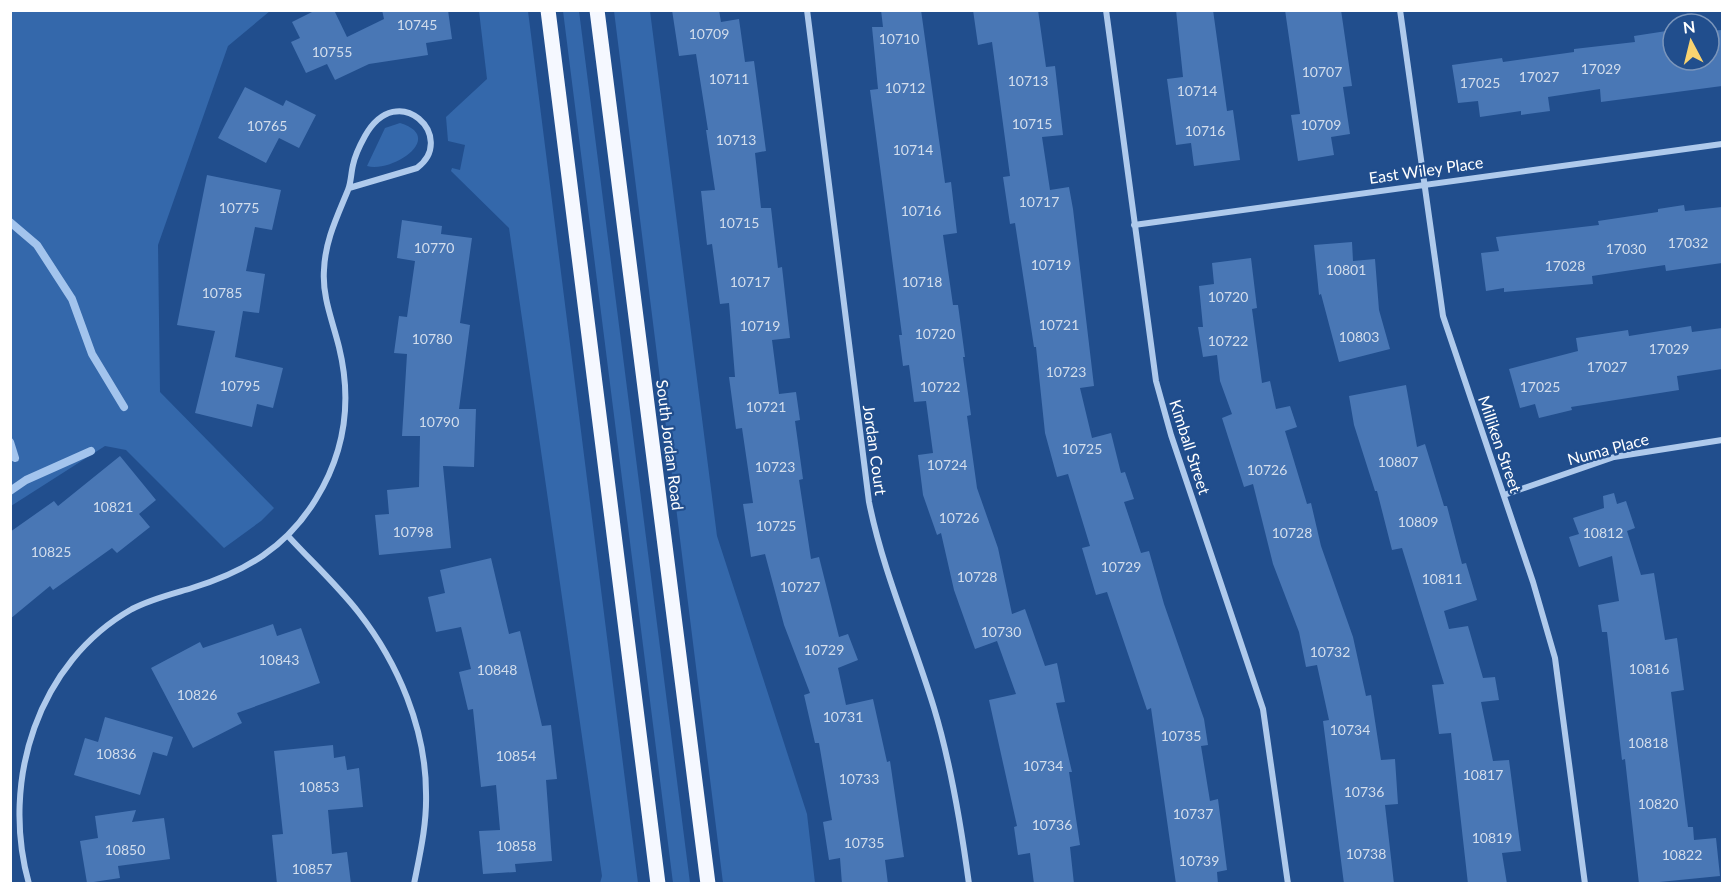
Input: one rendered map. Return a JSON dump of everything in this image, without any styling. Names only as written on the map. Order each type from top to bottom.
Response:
[{"type":"main road","points":[[548,10],[658,884]]},
{"type":"main road","name":"South Jordan Road","points":[[597,10],[708,884]]},
{"type":"street","name":"Jordan Court","points":[[807,10],[869,502],[876,535],[935,710],[959,815],[969,884]]},
{"type":"street","name":"Kimball Street","points":[[1106,10],[1147,331],[1162,404],[1263,709],[1288,884]]},
{"type":"street","name":"Milliken Street","points":[[1400,10],[1443,316],[1504,495],[1555,658],[1586,884]]},
{"type":"street","points":[[29,884],[15,835],[13,794],[25,741],[34,715],[45,692],[61,669],[111,622],[134,608],[233,574],[273,551],[303,520],[326,483],[339,448],[346,406],[343,366],[324,290],[326,248],[332,226],[349,188],[353,161],[371,125],[391,112],[402,110],[415,113],[425,125],[430,136],[431,150],[426,161],[417,168],[349,188]]},
{"type":"street","name":"East Wiley Place","points":[[1134,225],[1722,144]]},
{"type":"street","name":"Numa Place","points":[[1504,495],[1614,457],[1722,440]]},
{"type":"street","points":[[288,536],[372,630],[398,676],[407,698],[420,742],[426,793],[425,820],[414,884]]},
{"type":"shaded area","points":[[11,10],[270,11],[228,46],[158,245],[160,392],[274,508],[261,521],[224,548],[126,450],[105,446],[11,506]]},
{"type":"shaded area","points":[[479,11],[528,11],[638,883],[600,883],[602,876],[509,228],[451,171],[452,168],[460,170],[465,145],[448,141],[446,117],[487,79]]},
{"type":"shaded area","points":[[563,11],[579,11],[690,883],[673,883]]},
{"type":"shaded area","points":[[614,11],[650,11],[717,536],[807,814],[815,883],[723,883]]},
{"type":"shaded area","points":[[400,123],[413,129],[418,137],[417,145],[401,159],[390,164],[378,167],[367,166],[385,128]]},
{"type":"building","points":[[316,10],[334,10],[347,37],[384,19],[382,10],[448,10],[452,39],[426,43],[428,55],[369,64],[335,80],[327,64],[306,73],[291,42],[300,38],[292,22]]},
{"type":"building","points":[[672,10],[719,10],[721,22],[739,19],[745,62],[754,61],[766,151],[755,153],[761,208],[771,208],[778,268],[782,267],[790,338],[772,340],[779,394],[796,392],[800,420],[795,421],[803,479],[799,480],[811,559],[819,557],[839,637],[848,634],[858,660],[838,668],[846,705],[873,699],[887,762],[890,761],[904,857],[885,860],[888,884],[842,884],[840,858],[829,860],[823,822],[832,820],[819,743],[815,743],[804,695],[810,693],[784,625],[765,554],[751,557],[743,504],[753,503],[742,428],[736,429],[729,377],[735,377],[729,303],[720,304],[712,244],[707,245],[701,191],[715,190],[706,130],[708,130],[696,54],[679,56]]},
{"type":"building","points":[[881,10],[921,10],[945,183],[951,182],[957,233],[943,235],[953,305],[958,305],[965,357],[963,357],[971,415],[967,416],[977,488],[998,548],[1012,614],[1025,609],[1045,666],[1057,663],[1065,702],[1056,703],[1072,772],[1069,772],[1080,845],[1070,847],[1074,884],[1034,884],[1030,853],[1018,855],[1014,827],[1017,826],[989,700],[1016,694],[997,641],[975,649],[954,590],[941,533],[937,535],[923,495],[918,455],[933,453],[926,401],[914,402],[909,365],[903,366],[899,335],[902,335],[870,90],[878,89],[872,27],[883,27]]},
{"type":"building","points":[[973,10],[1038,10],[1046,67],[1055,66],[1063,135],[1042,137],[1050,190],[1069,187],[1073,209],[1094,386],[1080,388],[1092,438],[1111,433],[1121,473],[1125,472],[1134,499],[1124,502],[1141,553],[1149,551],[1164,604],[1204,719],[1208,745],[1201,746],[1210,801],[1218,799],[1227,870],[1217,872],[1218,884],[1176,884],[1151,708],[1147,710],[1107,592],[1096,595],[1082,548],[1090,546],[1068,474],[1057,477],[1045,433],[1036,347],[1034,347],[1015,223],[1010,224],[1003,177],[1010,176],[992,42],[978,45]]},
{"type":"building","points":[[1176,10],[1213,10],[1227,111],[1233,110],[1240,160],[1194,166],[1191,143],[1176,145],[1167,79],[1183,77]]},
{"type":"building","points":[[1285,10],[1341,10],[1352,86],[1343,87],[1350,134],[1331,137],[1334,155],[1298,161],[1291,115],[1300,114]]},
{"type":"building","points":[[1722,30],[1722,86],[1601,102],[1600,89],[1548,97],[1550,111],[1521,115],[1521,111],[1480,117],[1478,101],[1458,103],[1452,65],[1502,58],[1503,62],[1574,52],[1574,49],[1635,42],[1634,36],[1661,32],[1661,72],[1721,72]]},
{"type":"building","points":[[245,87],[283,106],[286,100],[316,115],[299,148],[279,138],[266,163],[218,138]]},
{"type":"building","points":[[207,175],[281,190],[272,230],[255,227],[246,271],[265,274],[259,313],[243,311],[235,357],[283,368],[273,408],[257,404],[252,427],[195,413],[215,331],[177,325]]},
{"type":"building","points":[[1684,205],[1685,211],[1722,207],[1722,263],[1666,271],[1665,265],[1592,276],[1593,284],[1504,292],[1504,288],[1486,291],[1481,253],[1499,251],[1496,237],[1599,225],[1598,221],[1658,212],[1658,209]]},
{"type":"building","points":[[402,220],[442,226],[441,234],[472,238],[460,323],[470,325],[459,409],[476,409],[474,467],[443,466],[451,548],[379,555],[375,515],[389,514],[387,490],[419,487],[420,436],[402,436],[407,354],[394,353],[399,316],[407,317],[415,261],[397,258]]},
{"type":"building","points":[[1352,242],[1353,261],[1375,259],[1379,310],[1390,349],[1339,362],[1321,294],[1319,295],[1314,245]]},
{"type":"building","points":[[1251,258],[1257,308],[1252,309],[1262,383],[1270,381],[1276,409],[1290,406],[1297,427],[1285,431],[1307,504],[1311,503],[1321,546],[1353,637],[1366,696],[1371,695],[1381,760],[1395,759],[1398,804],[1385,805],[1394,884],[1344,884],[1323,721],[1329,720],[1317,665],[1306,667],[1299,632],[1273,564],[1253,484],[1244,487],[1222,418],[1232,414],[1220,381],[1217,355],[1203,357],[1198,327],[1203,327],[1199,286],[1214,284],[1212,263]]},
{"type":"building","points":[[1691,326],[1692,332],[1722,328],[1722,369],[1677,376],[1679,390],[1571,407],[1572,410],[1539,418],[1535,404],[1520,408],[1509,369],[1578,351],[1576,338],[1628,330],[1629,336]]},
{"type":"building","points":[[1406,385],[1417,447],[1425,444],[1444,506],[1447,506],[1462,564],[1466,563],[1477,600],[1444,611],[1449,629],[1468,626],[1483,678],[1495,677],[1499,700],[1481,702],[1493,761],[1509,760],[1521,851],[1502,853],[1507,884],[1468,884],[1451,733],[1439,734],[1432,685],[1444,684],[1402,548],[1392,550],[1377,491],[1375,491],[1354,425],[1349,396]]},
{"type":"building","points":[[120,456],[156,500],[139,514],[150,527],[117,553],[112,548],[53,590],[50,586],[10,619],[10,532],[54,501],[58,506]]},
{"type":"building","points":[[1614,493],[1617,504],[1626,501],[1635,528],[1627,531],[1641,575],[1654,573],[1665,640],[1677,638],[1684,690],[1671,692],[1688,827],[1693,827],[1694,840],[1716,838],[1720,876],[1639,884],[1625,759],[1622,760],[1607,632],[1602,632],[1598,605],[1619,601],[1612,556],[1579,567],[1569,537],[1579,534],[1573,518],[1604,508],[1603,496]]},
{"type":"building","points":[[491,558],[509,634],[520,631],[542,726],[551,725],[557,779],[546,780],[552,861],[515,864],[516,872],[483,874],[479,831],[500,830],[496,785],[481,787],[473,709],[468,710],[459,672],[471,669],[461,627],[436,632],[428,597],[445,593],[440,570]]},
{"type":"building","points":[[273,624],[277,636],[301,628],[320,683],[237,713],[242,723],[193,748],[151,668],[200,642],[203,648]]},
{"type":"building","points":[[105,717],[173,737],[167,756],[153,752],[140,795],[74,775],[85,738],[98,742]]},
{"type":"building","points":[[333,745],[334,758],[345,756],[347,770],[359,768],[363,807],[328,810],[332,854],[347,852],[351,884],[277,884],[272,835],[283,834],[274,751]]},
{"type":"building","points":[[136,810],[132,822],[164,818],[170,859],[118,866],[120,878],[87,883],[80,841],[98,838],[95,816]]},
{"type":"waterway","points":[[10,222],[37,245],[72,299],[92,354],[124,407]]},
{"type":"waterway","points":[[10,442],[15,458]]},
{"type":"waterway","points":[[10,491],[26,480],[91,451]]}]
